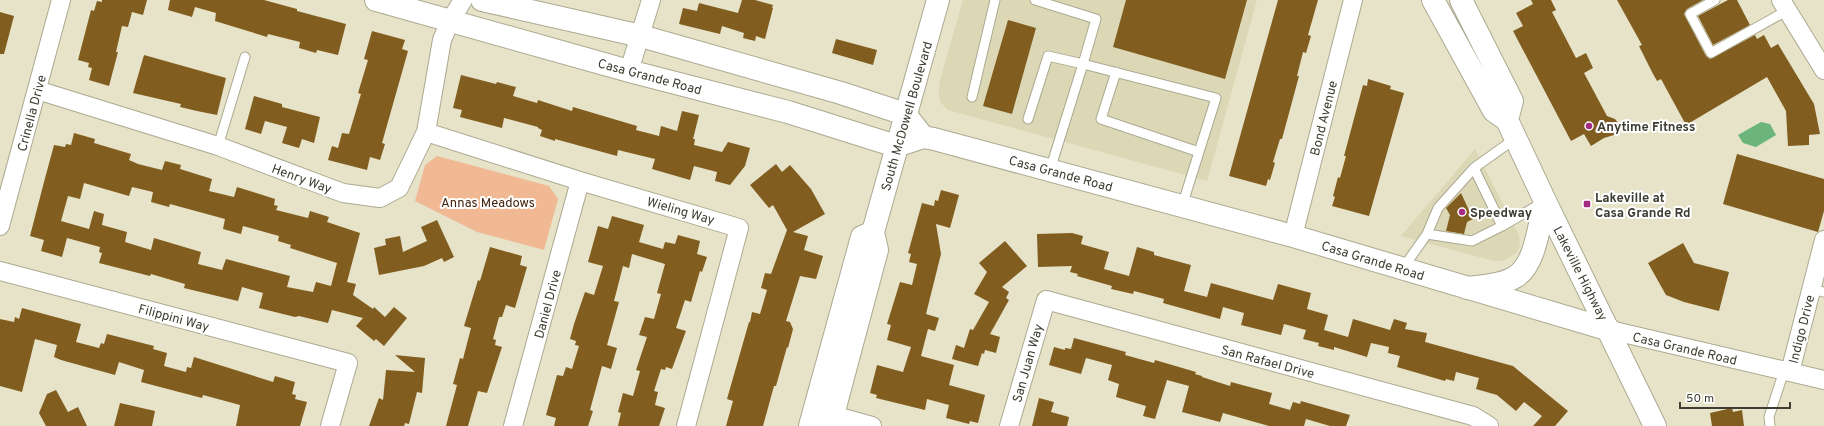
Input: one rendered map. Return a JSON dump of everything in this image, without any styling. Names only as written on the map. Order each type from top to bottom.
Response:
[{"type":"main road","name":"Casa Grande Road","points":[[376,0],[629,71],[788,112],[896,146]]},
{"type":"main road","points":[[482,0],[640,36],[842,93],[905,114],[923,137],[896,146]]},
{"type":"main road","name":"South McDowell Boulevard","points":[[822,420],[862,237],[873,232],[938,0]]},
{"type":"main road","name":"Lakeville Highway","points":[[1433,0],[1494,111],[1511,129],[1545,201],[1610,330],[1655,426]]},
{"type":"main road","points":[[1461,0],[1512,102],[1511,129]]},
{"type":"main road","name":"Casa Grande Road","points":[[923,137],[1294,236],[1610,330]]},
{"type":"main road","points":[[1467,288],[1497,284],[1515,277],[1526,268],[1531,257],[1545,201]]},
{"type":"street","name":"Crinella Drive","points":[[0,226],[60,0]]},
{"type":"street","name":"Henry Way","points":[[37,90],[218,146],[343,193],[380,198],[399,188],[426,132],[442,40],[450,21],[464,0]]},
{"type":"street","points":[[629,71],[651,0]]},
{"type":"street","name":"Bond Avenue","points":[[1294,236],[1353,0]]},
{"type":"street","points":[[1785,5],[1824,70]]},
{"type":"street","name":"Wieling Way","points":[[426,132],[580,181],[739,228],[686,426]]},
{"type":"street","name":"Daniel Drive","points":[[513,426],[580,181]]},
{"type":"street","name":"Indigo Drive","points":[[1787,372],[1818,291],[1824,240]]},
{"type":"street","name":"Filippini Way","points":[[0,271],[348,363],[330,426]]},
{"type":"street","name":"San Juan Way","points":[[1009,426],[1046,300]]},
{"type":"street","name":"San Rafael Drive","points":[[1046,300],[1473,416],[1489,426]]},
{"type":"street","name":"Casa Grande Road","points":[[1610,330],[1824,380]]},
{"type":"street","points":[[822,420],[872,426]]},
{"type":"lane","points":[[972,97],[995,0]]},
{"type":"lane","points":[[1035,0],[1096,19],[1050,170]]},
{"type":"lane","points":[[1715,0],[1690,14],[1712,53],[1785,5]]},
{"type":"lane","points":[[1028,120],[1048,56],[1216,98],[1182,206]]},
{"type":"lane","points":[[218,146],[245,57]]},
{"type":"lane","points":[[1116,72],[1101,119],[1199,152]]},
{"type":"lane","points":[[1402,269],[1427,234],[1438,208],[1511,129]]},
{"type":"lane","points":[[1474,168],[1502,226]]},
{"type":"lane","points":[[1427,234],[1472,241],[1502,226],[1545,201]]},
{"type":"lane","points":[[1770,426],[1769,417],[1787,372]]},
{"type":"shaded area","points":[[963,0],[1257,0],[1207,181],[948,110],[941,103],[939,96],[939,84]]},
{"type":"shaded area","points":[[1761,122],[1770,124],[1776,135],[1756,147],[1743,143],[1738,135]]},
{"type":"shaded area","points":[[1475,149],[1519,235],[1520,244],[1517,253],[1503,261],[1494,261],[1401,236]]},
{"type":"green space","name":"Annas Meadows","points":[[437,156],[549,186],[558,199],[544,250],[477,232],[415,201],[425,165]]},
{"type":"building","points":[[102,0],[147,0],[143,15],[132,12],[128,27],[122,26],[116,52],[118,52],[109,86],[89,80],[92,68],[88,67],[89,63],[78,60],[91,10],[94,11],[97,1],[102,2]]},
{"type":"building","points":[[170,0],[264,0],[297,9],[297,11],[346,24],[338,55],[317,50],[316,53],[299,48],[300,42],[268,34],[267,37],[215,21],[216,13],[195,7],[192,17],[168,10]]},
{"type":"building","points":[[742,0],[755,0],[773,5],[765,39],[756,36],[755,41],[743,38],[744,33],[722,26],[720,34],[679,24],[683,8],[697,11],[699,3],[738,13]]},
{"type":"building","points":[[1126,0],[1247,0],[1225,79],[1113,47]]},
{"type":"building","points":[[1278,0],[1318,0],[1308,35],[1311,36],[1306,53],[1303,52],[1297,76],[1299,76],[1282,139],[1280,139],[1273,162],[1275,163],[1270,180],[1268,179],[1266,186],[1229,176]]},
{"type":"building","points":[[1531,0],[1551,0],[1556,10],[1552,12],[1576,58],[1586,53],[1593,68],[1584,73],[1607,116],[1615,119],[1619,124],[1618,131],[1614,135],[1604,138],[1591,146],[1584,134],[1571,141],[1513,31],[1523,26],[1516,13],[1533,4]]},
{"type":"building","points":[[1617,0],[1703,0],[1687,9],[1684,14],[1706,56],[1710,59],[1755,35],[1757,39],[1764,35],[1771,48],[1778,44],[1814,104],[1820,134],[1809,135],[1809,145],[1788,146],[1786,111],[1767,77],[1686,125],[1661,79],[1657,81],[1652,72],[1639,46],[1642,45]]},
{"type":"building","points":[[1728,0],[1737,0],[1750,25],[1713,45],[1698,16]]},
{"type":"building","points":[[0,12],[14,16],[4,54],[0,54]]},
{"type":"building","points":[[1008,20],[1036,28],[1012,114],[983,106]]},
{"type":"building","points":[[372,31],[405,40],[402,49],[408,51],[382,143],[385,144],[380,160],[370,157],[367,170],[328,160],[332,146],[338,148],[342,133],[349,134],[361,94],[358,93],[368,60],[364,59]]},
{"type":"building","points":[[836,39],[877,50],[873,65],[832,53]]},
{"type":"building","points":[[144,55],[226,78],[217,115],[180,107],[181,104],[133,93]]},
{"type":"building","points":[[461,75],[496,84],[497,82],[516,87],[513,96],[537,103],[538,100],[572,111],[573,107],[637,126],[636,130],[659,136],[661,126],[677,131],[682,111],[699,115],[693,139],[695,139],[694,145],[722,152],[728,142],[750,148],[745,166],[730,185],[715,181],[717,172],[694,166],[690,180],[652,169],[655,159],[618,150],[617,156],[555,139],[555,141],[540,136],[542,130],[538,127],[504,118],[502,128],[460,117],[462,110],[453,108]]},
{"type":"building","points":[[1368,79],[1391,86],[1390,89],[1404,93],[1369,216],[1332,206],[1335,197],[1333,196],[1346,156],[1344,156],[1363,85],[1367,86]]},
{"type":"building","points":[[254,96],[282,104],[282,107],[320,117],[314,143],[302,139],[299,148],[282,143],[287,127],[265,121],[261,134],[245,129]]},
{"type":"building","points":[[74,133],[95,139],[94,143],[131,154],[129,160],[138,164],[162,170],[165,161],[181,165],[180,169],[212,179],[209,191],[234,197],[237,187],[275,199],[274,205],[278,206],[276,210],[308,218],[310,211],[329,217],[327,222],[360,233],[347,282],[356,284],[353,295],[373,309],[374,307],[385,317],[394,307],[407,318],[384,346],[376,339],[374,341],[356,326],[363,318],[332,310],[328,323],[259,308],[263,293],[242,287],[238,301],[184,288],[185,284],[151,274],[150,276],[99,263],[102,253],[99,252],[100,247],[67,238],[62,257],[41,251],[44,240],[30,236],[54,145],[65,147],[66,144],[71,145]],"holes":[[[84,183],[129,196],[132,187],[153,192],[151,202],[169,207],[170,204],[225,219],[223,229],[241,234],[243,226],[279,236],[278,241],[291,245],[290,248],[337,263],[331,286],[316,282],[313,292],[287,287],[290,276],[226,259],[222,270],[198,264],[201,252],[154,238],[151,250],[125,242],[127,232],[102,225],[104,214],[94,211],[89,229],[61,221],[68,196],[80,199]]]},
{"type":"building","points":[[1737,154],[1824,179],[1824,211],[1818,232],[1723,204]]},
{"type":"building","points":[[776,164],[782,172],[790,165],[811,189],[825,214],[793,232],[808,236],[804,250],[823,256],[816,279],[800,276],[786,321],[790,322],[793,329],[776,386],[774,386],[763,426],[726,426],[733,401],[727,399],[752,312],[760,314],[767,290],[761,288],[765,273],[771,274],[787,230],[773,205],[769,208],[750,185]]},
{"type":"building","points":[[941,190],[959,195],[950,228],[936,224],[941,254],[926,314],[939,318],[935,331],[928,329],[921,356],[954,365],[949,385],[985,395],[978,423],[970,421],[969,424],[946,418],[949,405],[927,399],[925,410],[876,398],[877,395],[870,393],[877,365],[903,372],[911,347],[887,340],[891,325],[887,324],[900,282],[912,285],[917,264],[909,262],[911,254],[908,253],[922,203],[934,206],[935,200],[938,201]]},
{"type":"building","points":[[1461,193],[1473,219],[1467,222],[1464,234],[1446,231],[1450,215],[1446,208]]},
{"type":"building","points":[[612,216],[644,225],[639,242],[663,249],[665,242],[675,244],[678,235],[700,241],[697,254],[707,257],[702,272],[700,271],[691,302],[685,300],[676,328],[686,331],[672,369],[666,367],[665,370],[661,369],[654,391],[658,392],[655,405],[665,408],[659,426],[618,426],[621,413],[618,412],[623,393],[633,396],[640,371],[636,370],[647,337],[639,335],[645,317],[654,319],[661,294],[657,293],[665,264],[632,254],[629,268],[623,266],[614,301],[619,302],[607,345],[617,348],[611,369],[602,366],[590,410],[593,411],[588,426],[554,426],[556,418],[546,415],[557,375],[563,376],[566,367],[572,369],[579,346],[575,345],[576,341],[570,339],[574,324],[585,292],[594,295],[603,266],[588,262],[598,226],[608,229]]},
{"type":"building","points":[[437,220],[454,257],[444,262],[442,258],[424,266],[379,275],[374,248],[386,245],[385,239],[400,236],[403,252],[427,241],[421,227]]},
{"type":"building","points":[[1072,233],[1083,236],[1081,244],[1109,252],[1104,269],[1129,276],[1137,247],[1154,252],[1154,255],[1191,265],[1184,291],[1207,297],[1211,283],[1273,300],[1278,284],[1311,293],[1307,309],[1328,315],[1324,330],[1348,337],[1353,319],[1390,330],[1394,319],[1407,323],[1405,329],[1427,333],[1425,342],[1513,366],[1568,411],[1555,426],[1533,426],[1542,416],[1524,402],[1516,411],[1497,395],[1476,389],[1479,378],[1456,372],[1454,381],[1446,379],[1445,381],[1397,367],[1400,356],[1388,353],[1389,347],[1371,343],[1367,357],[1334,347],[1334,350],[1318,346],[1319,343],[1303,339],[1306,330],[1284,324],[1281,335],[1241,325],[1244,313],[1223,307],[1220,319],[1163,303],[1164,299],[1134,291],[1133,294],[1111,289],[1112,286],[1077,276],[1078,274],[1070,272],[1072,266],[1038,267],[1037,234]]},
{"type":"building","points":[[1005,241],[1027,266],[1002,287],[1009,292],[1006,298],[1009,300],[990,334],[1000,337],[996,353],[985,350],[984,354],[982,353],[978,366],[952,359],[956,345],[964,348],[970,329],[973,330],[989,302],[974,294],[987,272],[979,263]]},
{"type":"building","points":[[1683,243],[1694,263],[1729,272],[1719,311],[1684,302],[1666,295],[1648,263]]},
{"type":"building","points":[[490,247],[522,256],[520,265],[527,267],[515,308],[506,305],[502,317],[499,317],[493,339],[496,340],[495,345],[502,347],[487,393],[478,391],[468,426],[446,426],[457,385],[453,384],[460,358],[463,359],[471,328],[464,326]]},
{"type":"building","points":[[22,308],[81,324],[76,342],[99,348],[101,343],[104,344],[107,334],[154,346],[153,349],[167,353],[164,366],[186,372],[187,367],[191,368],[194,357],[273,382],[275,376],[295,382],[292,394],[296,395],[295,399],[307,402],[300,426],[236,426],[240,405],[203,395],[202,398],[141,382],[144,370],[119,362],[115,375],[61,360],[54,357],[57,345],[35,339],[22,392],[0,386],[0,319],[14,322],[15,317],[19,319]]},
{"type":"building","points":[[1074,338],[1126,352],[1125,355],[1154,363],[1155,360],[1196,372],[1195,374],[1202,377],[1230,386],[1231,382],[1272,393],[1269,404],[1290,410],[1293,402],[1300,404],[1301,401],[1350,415],[1346,426],[1330,426],[1306,419],[1304,426],[1269,426],[1223,413],[1220,422],[1182,412],[1189,386],[1167,380],[1155,419],[1143,416],[1146,406],[1116,397],[1119,384],[1108,380],[1112,365],[1086,358],[1081,374],[1049,365],[1054,347],[1065,350],[1065,348],[1071,349]]},
{"type":"building","points":[[395,355],[425,358],[422,393],[417,392],[409,424],[405,423],[404,426],[369,426],[379,398],[383,400],[386,370],[415,372]]},
{"type":"building","points":[[56,390],[68,412],[78,407],[87,426],[46,426],[39,413],[47,394]]},
{"type":"building","points":[[1039,398],[1054,402],[1051,412],[1069,417],[1067,426],[1032,426]]},
{"type":"building","points":[[120,403],[155,411],[152,426],[114,426]]},
{"type":"building","points":[[1732,408],[1733,412],[1742,410],[1744,426],[1712,426],[1710,413]]},
{"type":"place","name":"Anytime Fitness","points":[[1589,126]]},
{"type":"place","name":"Lakeville at Casa Grande Rd","points":[[1587,204]]},
{"type":"place","name":"Speedway","points":[[1462,212]]}]
